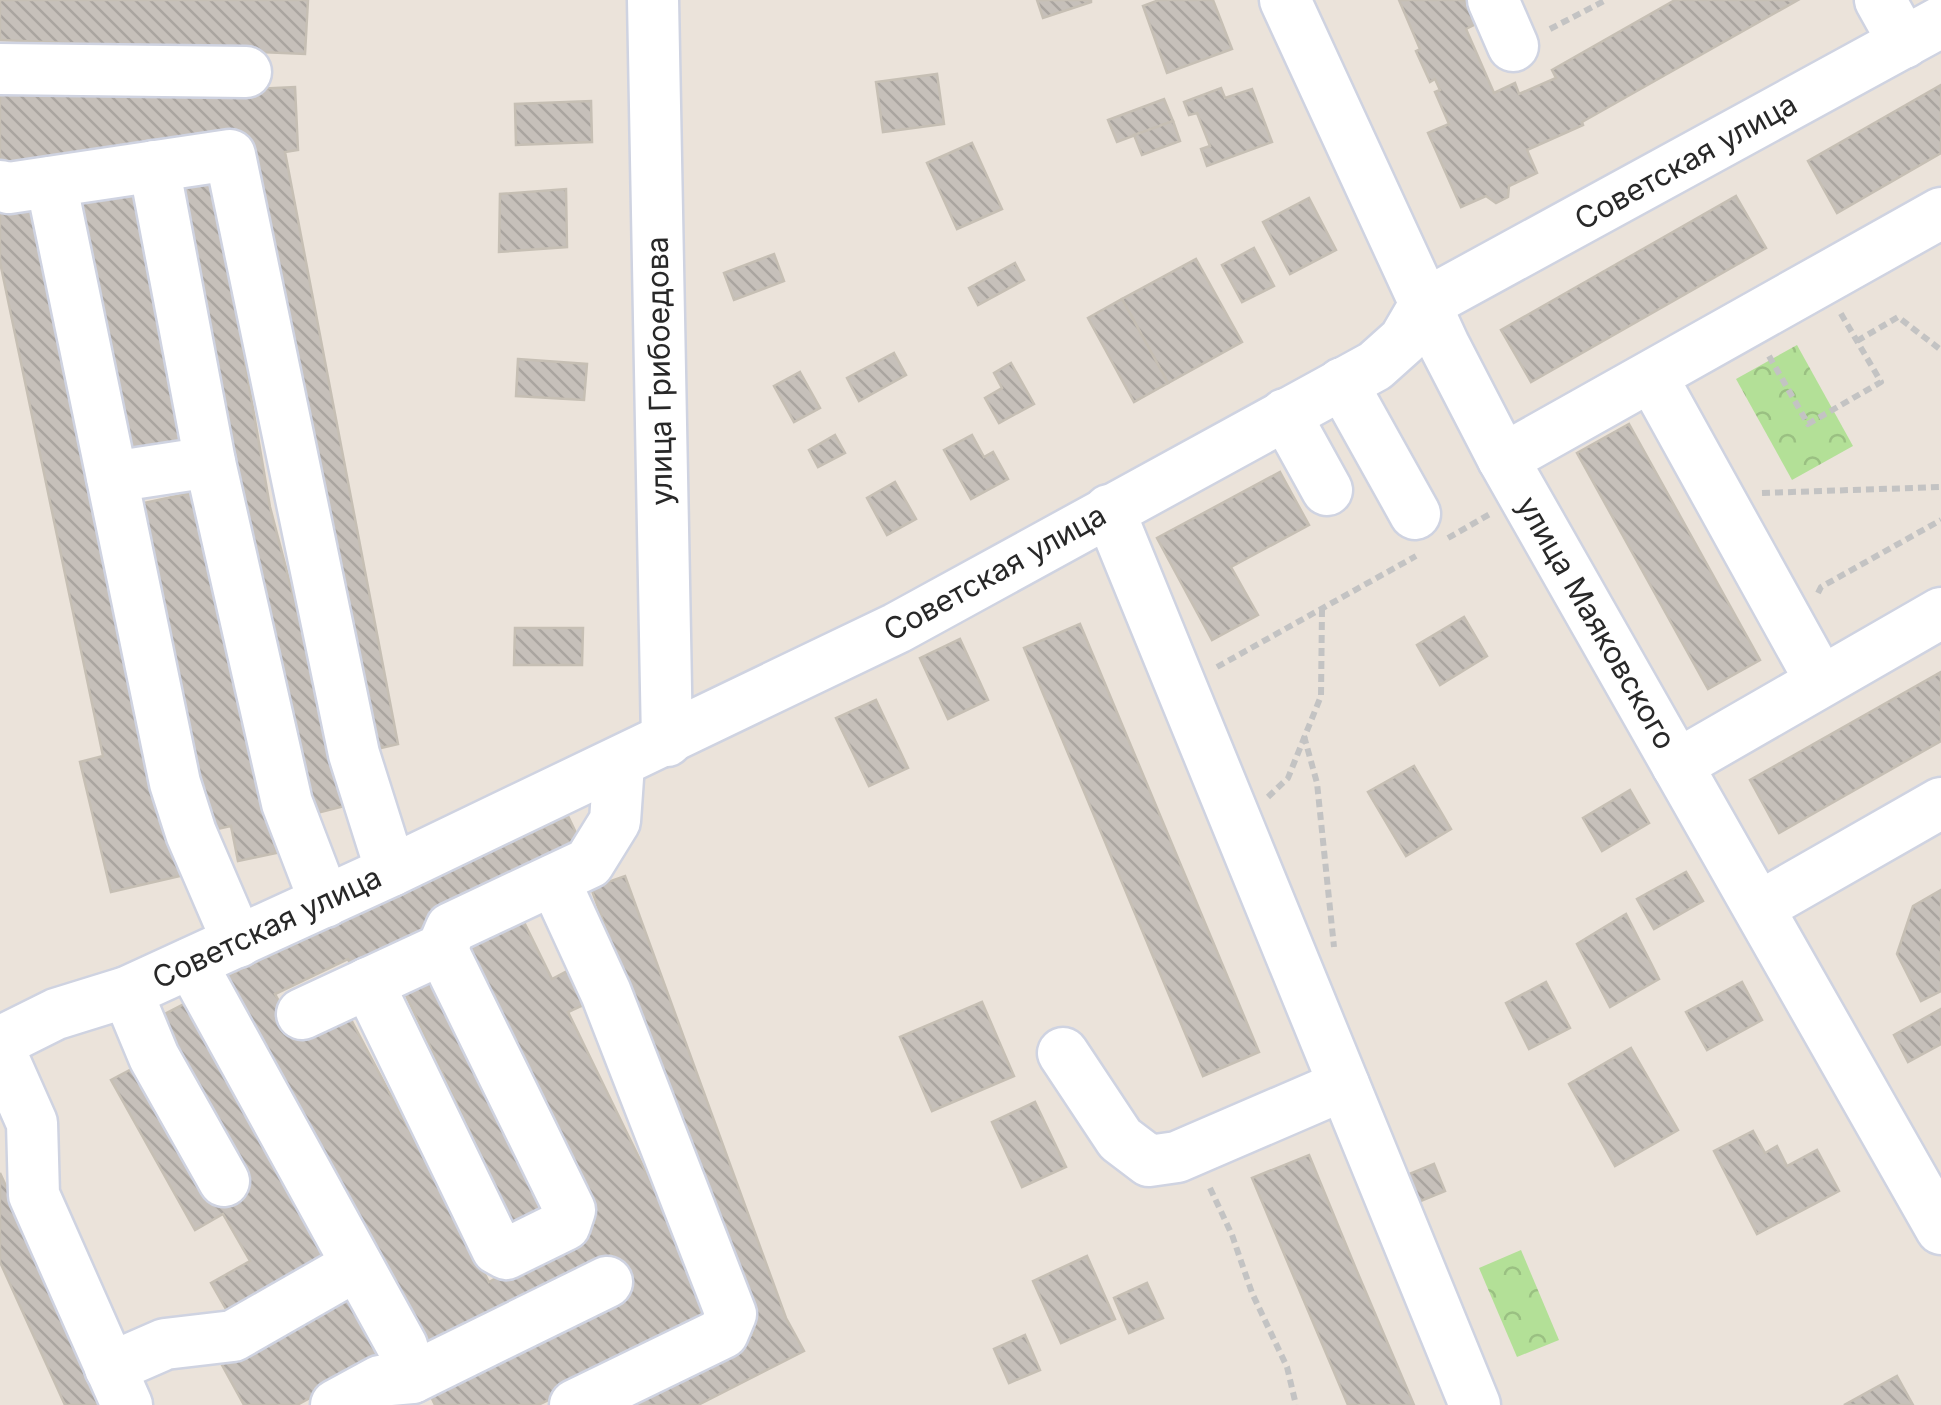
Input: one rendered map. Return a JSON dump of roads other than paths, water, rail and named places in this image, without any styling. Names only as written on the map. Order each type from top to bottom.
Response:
[{"type":"street","name":"улица Грибоедова","points":[[652,0],[667,741]]},
{"type":"street","name":"улица Маяковского","points":[[1285,0],[1425,304],[1514,477],[1941,1228]]},
{"type":"street","points":[[1493,0],[1513,46]]},
{"type":"street","points":[[1880,0],[1922,32]]},
{"type":"street","name":"Советская улица","points":[[0,1042],[56,1014],[127,992],[238,942],[898,628],[1374,366],[1404,340],[1425,304],[1922,32]]},
{"type":"street","points":[[0,70],[246,72]]},
{"type":"street","points":[[0,186],[9,188],[230,154],[354,754],[391,871]]},
{"type":"street","points":[[154,166],[210,462],[287,803],[324,902]]},
{"type":"street","points":[[52,182],[175,783],[191,833],[238,942]]},
{"type":"street","points":[[1514,477],[1652,377],[1941,213]]},
{"type":"street","points":[[1652,377],[1820,680]]},
{"type":"street","points":[[1342,383],[1426,536]]},
{"type":"street","points":[[1285,414],[1327,490]]},
{"type":"street","points":[[112,478],[210,462]]},
{"type":"street","points":[[1115,506],[1189,665],[1238,824],[1475,1405]]},
{"type":"street","points":[[1676,764],[1941,613]]},
{"type":"street","points":[[302,1014],[442,948],[451,928],[588,864],[614,820],[619,764]]},
{"type":"street","points":[[1760,906],[1941,803]]},
{"type":"street","points":[[554,880],[606,993],[731,1314],[723,1333],[574,1405]]},
{"type":"street","points":[[368,983],[497,1249],[506,1254],[565,1224],[570,1210],[442,948]]},
{"type":"street","points":[[191,963],[402,1346],[412,1378]]},
{"type":"street","points":[[127,992],[154,1058],[224,1182]]},
{"type":"street","points":[[0,1052],[32,1122],[34,1195],[118,1386],[164,1344],[233,1336],[357,1265]]},
{"type":"street","points":[[1063,1054],[1120,1139],[1149,1161],[1177,1157],[1344,1085]]},
{"type":"street","points":[[336,1405],[380,1382],[412,1378],[607,1282]]}]
